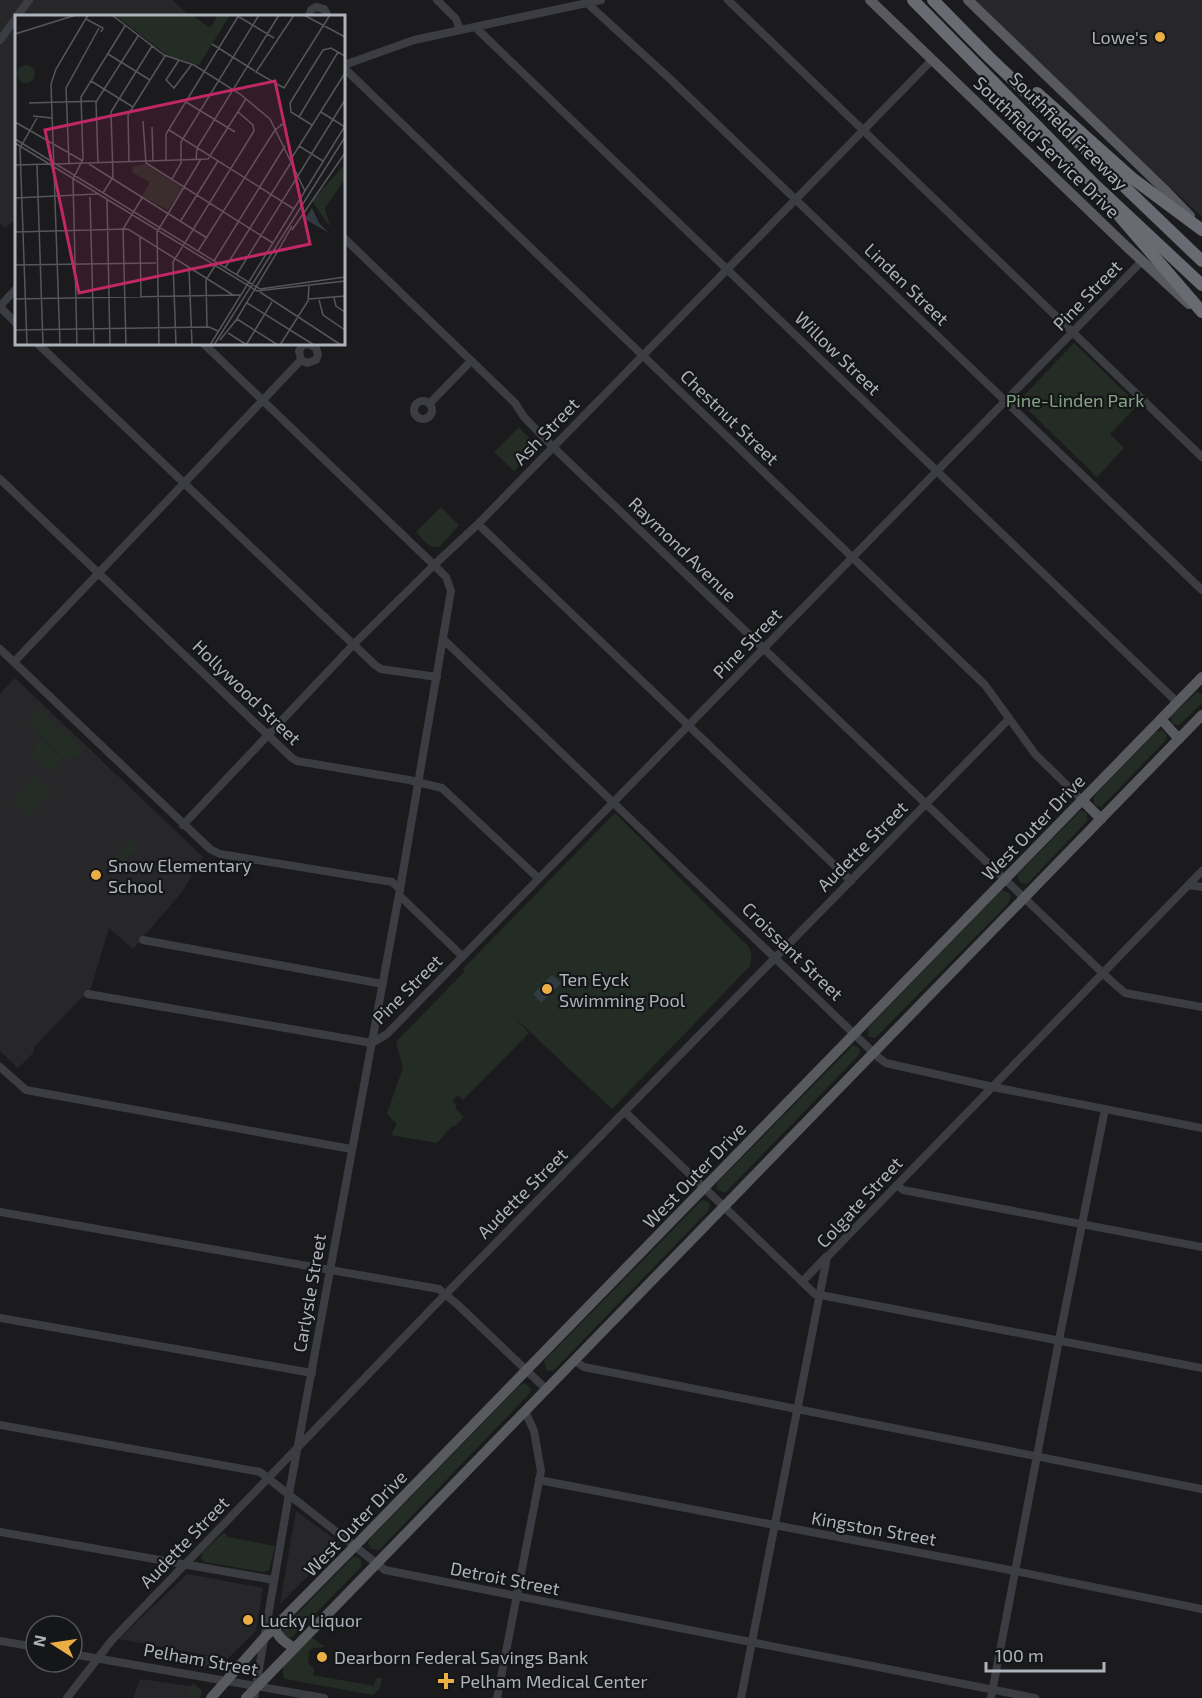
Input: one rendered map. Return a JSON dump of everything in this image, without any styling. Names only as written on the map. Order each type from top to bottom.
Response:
[{"type":"highway","name":"Southfield Freeway","points":[[913,0],[1095,185],[1202,285]]},
{"type":"highway","name":"Southfield Freeway","points":[[933,0],[989,57],[1202,261]]},
{"type":"highway","points":[[989,57],[1050,103],[1132,178],[1202,230]]},
{"type":"highway","points":[[1095,185],[1123,222],[1202,314]]},
{"type":"main road","name":"Southfield Service Drive","points":[[870,0],[1142,261],[1202,314]]},
{"type":"main road","points":[[968,0],[1164,189],[1202,230]]},
{"type":"main road","name":"West Outer Drive","points":[[211,1698],[264,1638],[1200,681]]},
{"type":"main road","points":[[246,1698],[1202,715]]},
{"type":"main road","points":[[1161,719],[1179,739]]},
{"type":"main road","points":[[1082,800],[1101,819]]},
{"type":"main road","points":[[275,1628],[283,1641],[294,1648]]},
{"type":"street","points":[[18,15],[29,0]]},
{"type":"street","points":[[437,0],[456,19],[460,30]]},
{"type":"street","points":[[345,67],[414,40],[571,3],[601,0]]},
{"type":"street","points":[[728,0],[1202,457]]},
{"type":"street","name":"Linden Street","points":[[587,3],[668,77],[1202,590]]},
{"type":"street","points":[[309,15],[311,10],[316,7],[324,9],[327,15]]},
{"type":"street","points":[[0,40],[15,20]]},
{"type":"street","name":"Willow Street","points":[[475,27],[1177,702]]},
{"type":"street","name":"Ash Street","points":[[183,825],[353,645],[478,524],[932,60]]},
{"type":"street","name":"Chestnut Street","points":[[345,68],[985,685],[1035,754],[1082,800]]},
{"type":"street","name":"Raymond Avenue","points":[[345,239],[515,403],[524,417],[553,447],[1103,974]]},
{"type":"street","name":"Pine Street","points":[[372,1043],[387,1034],[1142,261]]},
{"type":"street","points":[[15,290],[0,307],[15,322]]},
{"type":"street","points":[[39,345],[353,645],[381,669],[437,677]]},
{"type":"street","name":"Carlysle Street","points":[[205,345],[446,577],[451,591],[400,892],[351,1149],[254,1698]]},
{"type":"street","points":[[301,360],[299,351],[305,345]]},
{"type":"street","points":[[301,360],[310,363],[318,357],[316,348],[310,345]]},
{"type":"street","points":[[14,662],[301,360]]},
{"type":"street","points":[[429,403],[471,361]]},
{"type":"street","name":"Hollywood Street","points":[[0,479],[297,761],[437,786],[447,791],[538,878]]},
{"type":"street","points":[[478,524],[851,881]]},
{"type":"street","name":"Croissant Street","points":[[443,639],[886,1063],[993,1087],[1202,1128]]},
{"type":"street","points":[[0,649],[210,849],[220,854],[392,882],[462,956]]},
{"type":"street","name":"Audette Street","points":[[68,1698],[112,1640],[185,1564],[1009,719]]},
{"type":"street","name":"Colgate Street","points":[[741,1698],[826,1257],[1202,872]]},
{"type":"street","points":[[1189,885],[1202,887]]},
{"type":"street","points":[[143,940],[382,984]]},
{"type":"street","points":[[1103,974],[1125,993],[1202,1007]]},
{"type":"street","points":[[88,994],[372,1043]]},
{"type":"street","points":[[0,1067],[26,1090],[351,1149]]},
{"type":"street","points":[[992,1694],[1105,1109]]},
{"type":"street","points":[[626,1113],[815,1294],[1202,1368]]},
{"type":"street","points":[[897,1185],[903,1190],[1202,1247]]},
{"type":"street","points":[[0,1212],[439,1289],[546,1389]]},
{"type":"street","points":[[802,1282],[826,1257]]},
{"type":"street","points":[[0,1318],[312,1373]]},
{"type":"street","points":[[574,1360],[584,1367],[1202,1489]]},
{"type":"street","points":[[497,1698],[539,1480],[540,1468],[534,1431],[525,1411]]},
{"type":"street","name":"Detroit Street","points":[[0,1425],[260,1472],[382,1569],[992,1694],[1035,1698]]},
{"type":"street","name":"Kingston Street","points":[[539,1480],[1202,1609]]},
{"type":"street","points":[[0,1532],[274,1580]]},
{"type":"street","points":[[0,1641],[24,1645]]},
{"type":"street","name":"Pelham Street","points":[[84,1656],[324,1698]]},
{"type":"shaded area","points":[[0,0],[172,0],[189,15],[15,15],[15,221],[5,228],[0,223]]},
{"type":"shaded area","points":[[975,0],[1202,0],[1202,217],[1123,143]]},
{"type":"shaded area","name":"Snow Elementary School","points":[[15,678],[203,857],[182,892],[133,949],[109,928],[91,988],[34,1047],[34,1052],[18,1068],[0,1051],[0,694]]},
{"type":"shaded area","name":"Ten Eyck Swimming Pool","points":[[552,975],[561,983],[541,1003],[533,994]]},
{"type":"shaded area","points":[[296,1511],[340,1543],[280,1604]]},
{"type":"shaded area","points":[[187,1574],[263,1588],[256,1631],[227,1659],[119,1639]]},
{"type":"shaded area","points":[[140,1679],[190,1686],[198,1691],[197,1698],[133,1698]]},
{"type":"green space","name":"Pine-Linden Park","points":[[1074,343],[1138,405],[1110,434],[1124,448],[1097,477],[1019,401]]},
{"type":"green space","points":[[519,427],[534,443],[534,451],[514,471],[494,452]]},
{"type":"green space","points":[[441,507],[459,525],[439,547],[435,547],[426,543],[416,532]]},
{"type":"green space","points":[[1197,692],[1202,695],[1202,703],[1179,725],[1172,724],[1171,716]]},
{"type":"green space","points":[[40,709],[83,749],[72,759],[64,757],[50,772],[30,753],[42,740],[58,756],[60,754],[28,723]]},
{"type":"green space","points":[[1162,730],[1167,736],[1165,741],[1101,807],[1095,805],[1093,798],[1095,795],[1156,732]]},
{"type":"green space","points":[[35,775],[53,791],[28,818],[11,801]]},
{"type":"green space","points":[[1081,810],[1087,814],[1087,821],[1027,884],[1021,883],[1017,877],[1018,874]]},
{"type":"green space","points":[[615,813],[747,945],[751,954],[750,966],[612,1109],[512,1015],[529,1033],[463,1100],[458,1095],[452,1101],[464,1117],[455,1126],[452,1126],[437,1143],[391,1135],[397,1123],[387,1113],[403,1068],[396,1042],[465,971],[463,969]]},
{"type":"green space","points":[[131,839],[140,846],[122,863],[114,856]]},
{"type":"green space","points":[[1002,890],[1011,896],[1008,904],[875,1038],[868,1036],[868,1028]]},
{"type":"green space","points":[[853,1045],[859,1048],[858,1056],[727,1191],[724,1193],[718,1190],[717,1183]]},
{"type":"green space","points":[[702,1200],[710,1205],[708,1211],[555,1369],[546,1370],[544,1361]]},
{"type":"green space","points":[[525,1383],[531,1389],[530,1393],[379,1550],[371,1549],[368,1543],[370,1539],[520,1385]]},
{"type":"green space","points":[[224,1532],[228,1537],[275,1546],[269,1570],[263,1572],[204,1562],[201,1559],[202,1553]]},
{"type":"green space","points":[[352,1558],[361,1559],[361,1567],[292,1637],[286,1638],[282,1632],[283,1628]]},
{"type":"green space","points":[[311,1637],[325,1647],[313,1648],[309,1651],[308,1663],[314,1669],[313,1675],[374,1686],[376,1678],[382,1678],[380,1688],[373,1695],[285,1679],[283,1667]]},
{"type":"green space","points":[[183,1652],[223,1659],[214,1669],[188,1665],[182,1662]]},
{"type":"green space","points":[[193,1683],[202,1691],[200,1698],[190,1698],[188,1694]]},
{"type":"place","name":"Lowe's","points":[[1160,37]]},
{"type":"place","name":"Snow Elementary School","points":[[96,875]]},
{"type":"place","name":"Ten Eyck Swimming Pool","points":[[547,989]]},
{"type":"place","name":"Lucky Liquor","points":[[248,1620]]},
{"type":"place","name":"Dearborn Federal Savings Bank","points":[[322,1657]]},
{"type":"place","name":"Pelham Medical Center","points":[[446,1681]]}]
